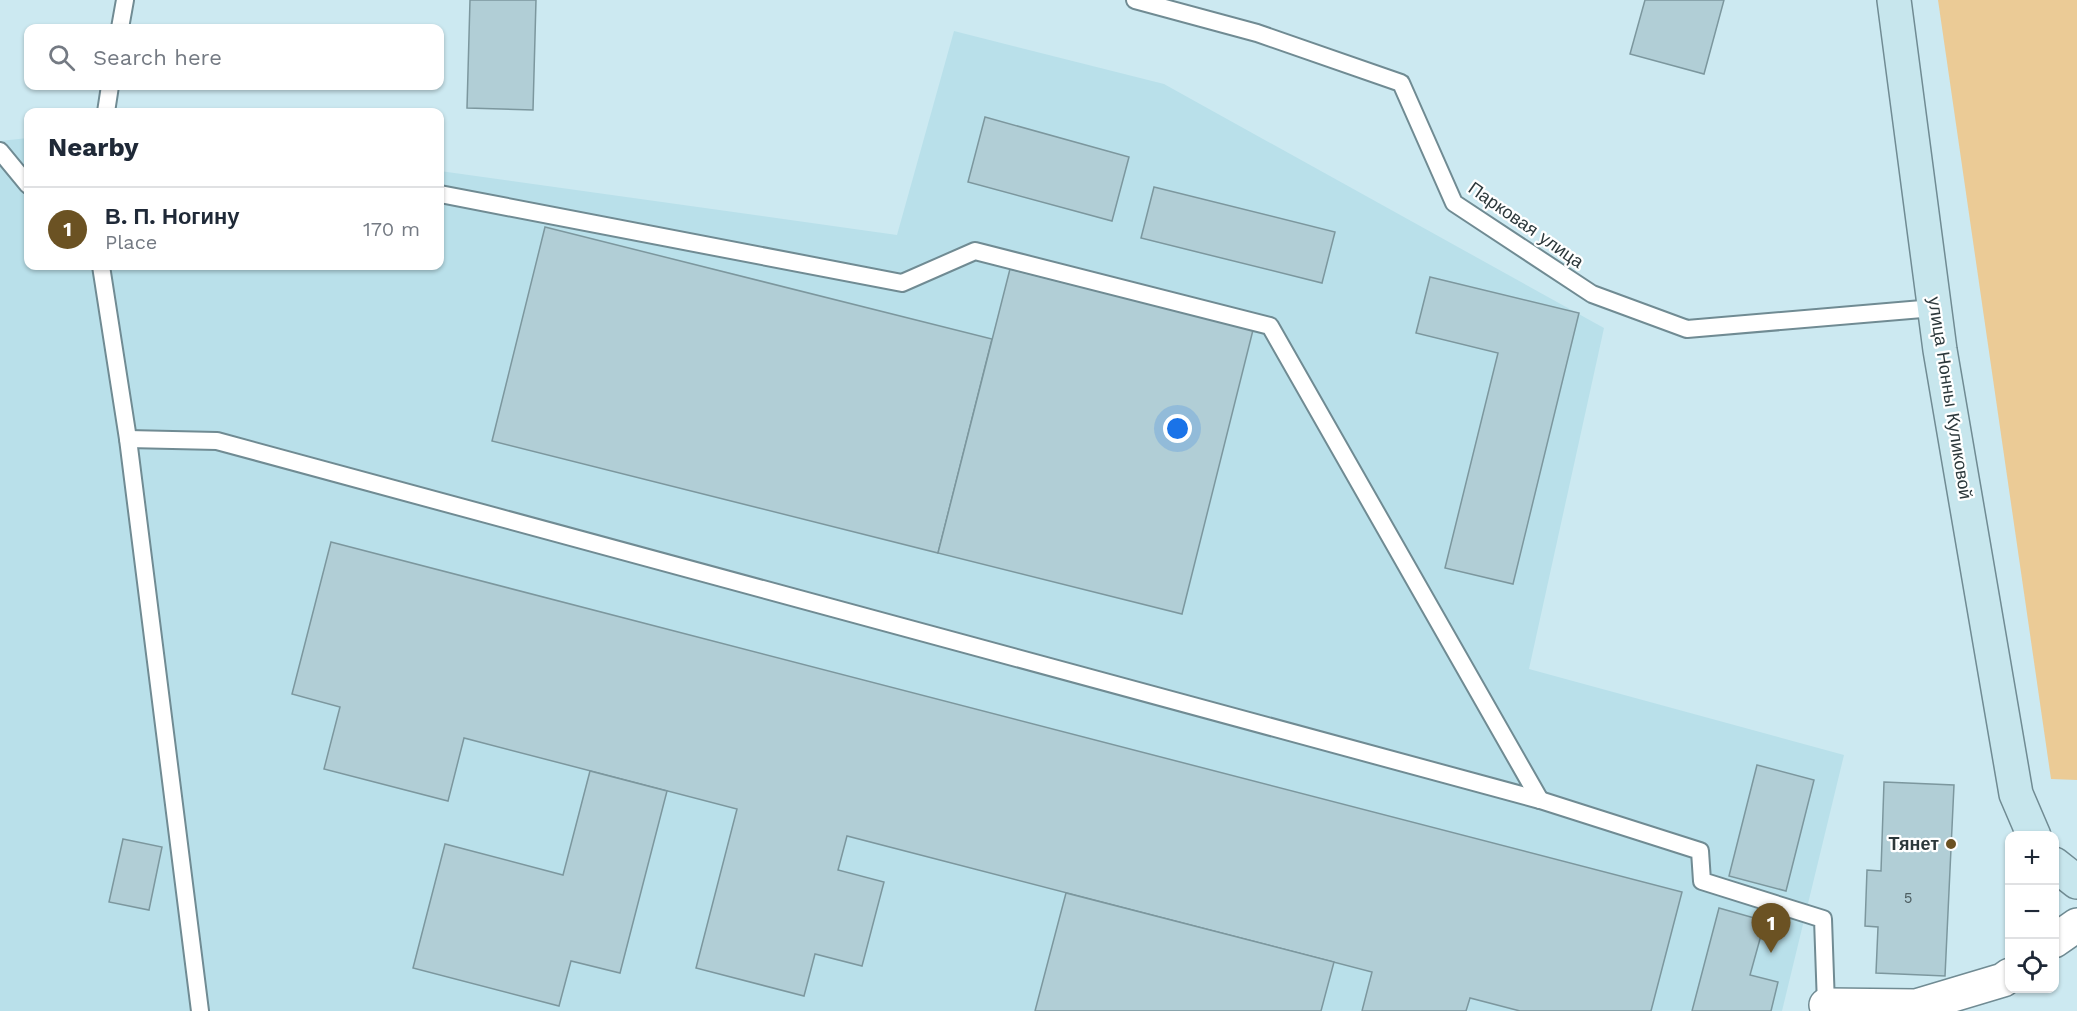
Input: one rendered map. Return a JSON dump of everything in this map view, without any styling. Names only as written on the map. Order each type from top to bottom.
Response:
[{"type":"street","name":"улица Нонны Куликовой","points":[[1894,0],[1935,308],[2016,794],[2032,831]]},
{"type":"street","points":[[2059,867],[2077,882]]},
{"type":"street","points":[[2058,939],[2077,925]]},
{"type":"street","points":[[1824,1008],[1916,1006],[2005,979]]},
{"type":"lane","points":[[121,24],[125,0]]},
{"type":"lane","name":"Парковая улица","points":[[1135,0],[1257,33],[1401,83],[1454,203],[1592,294],[1687,329],[1935,308]]},
{"type":"lane","points":[[107,108],[109,90]]},
{"type":"lane","points":[[0,151],[24,180]]},
{"type":"lane","points":[[444,195],[903,283],[975,251],[1270,326],[1540,800]]},
{"type":"lane","points":[[101,270],[128,439],[200,1011]]},
{"type":"lane","points":[[128,439],[216,441],[1540,800],[1700,851],[1702,881],[1823,918],[1824,1008]]},
{"type":"shaded area","points":[[1938,0],[2077,0],[2077,780],[2051,779]]},
{"type":"shaded area","points":[[954,31],[1164,84],[1604,328],[1529,669],[1844,755],[1782,1011],[0,1011],[0,141],[24,138],[24,270],[444,270],[444,172],[897,235]]},
{"type":"building","points":[[470,0],[536,0],[533,110],[467,108]]},
{"type":"building","points":[[1645,0],[1724,0],[1704,74],[1630,54]]},
{"type":"building","points":[[985,117],[1129,157],[1112,221],[968,182]]},
{"type":"building","points":[[1154,187],[1335,232],[1322,283],[1141,238]]},
{"type":"building","points":[[545,227],[992,339],[938,553],[492,441]]},
{"type":"building","points":[[1010,269],[1253,330],[1182,614],[938,553]]},
{"type":"building","points":[[1430,277],[1579,313],[1513,584],[1445,568],[1498,353],[1416,333]]},
{"type":"building","points":[[331,542],[1682,892],[1651,1011],[1520,1011],[1470,998],[1466,1011],[1362,1011],[1372,972],[847,836],[838,870],[884,882],[862,966],[815,954],[804,996],[696,968],[737,809],[464,738],[448,801],[324,769],[340,707],[292,694]]},
{"type":"building","points":[[1757,765],[1814,780],[1786,891],[1729,876]]},
{"type":"building","points":[[590,771],[667,791],[620,973],[571,961],[559,1006],[413,968],[445,844],[563,875]]},
{"type":"building","points":[[1884,782],[1954,785],[1945,976],[1876,973],[1878,927],[1865,926],[1867,870],[1881,871]]},
{"type":"building","points":[[123,839],[162,847],[149,910],[109,902]]},
{"type":"building","points":[[1066,893],[1334,962],[1321,1011],[1035,1011]]},
{"type":"building","points":[[1719,908],[1765,921],[1750,975],[1778,982],[1771,1011],[1692,1011]]},
{"type":"place","name":"Тянет","points":[[1951,844]]},
{"type":"place","name":"В. П. Ногину","points":[[1771,953]]}]
